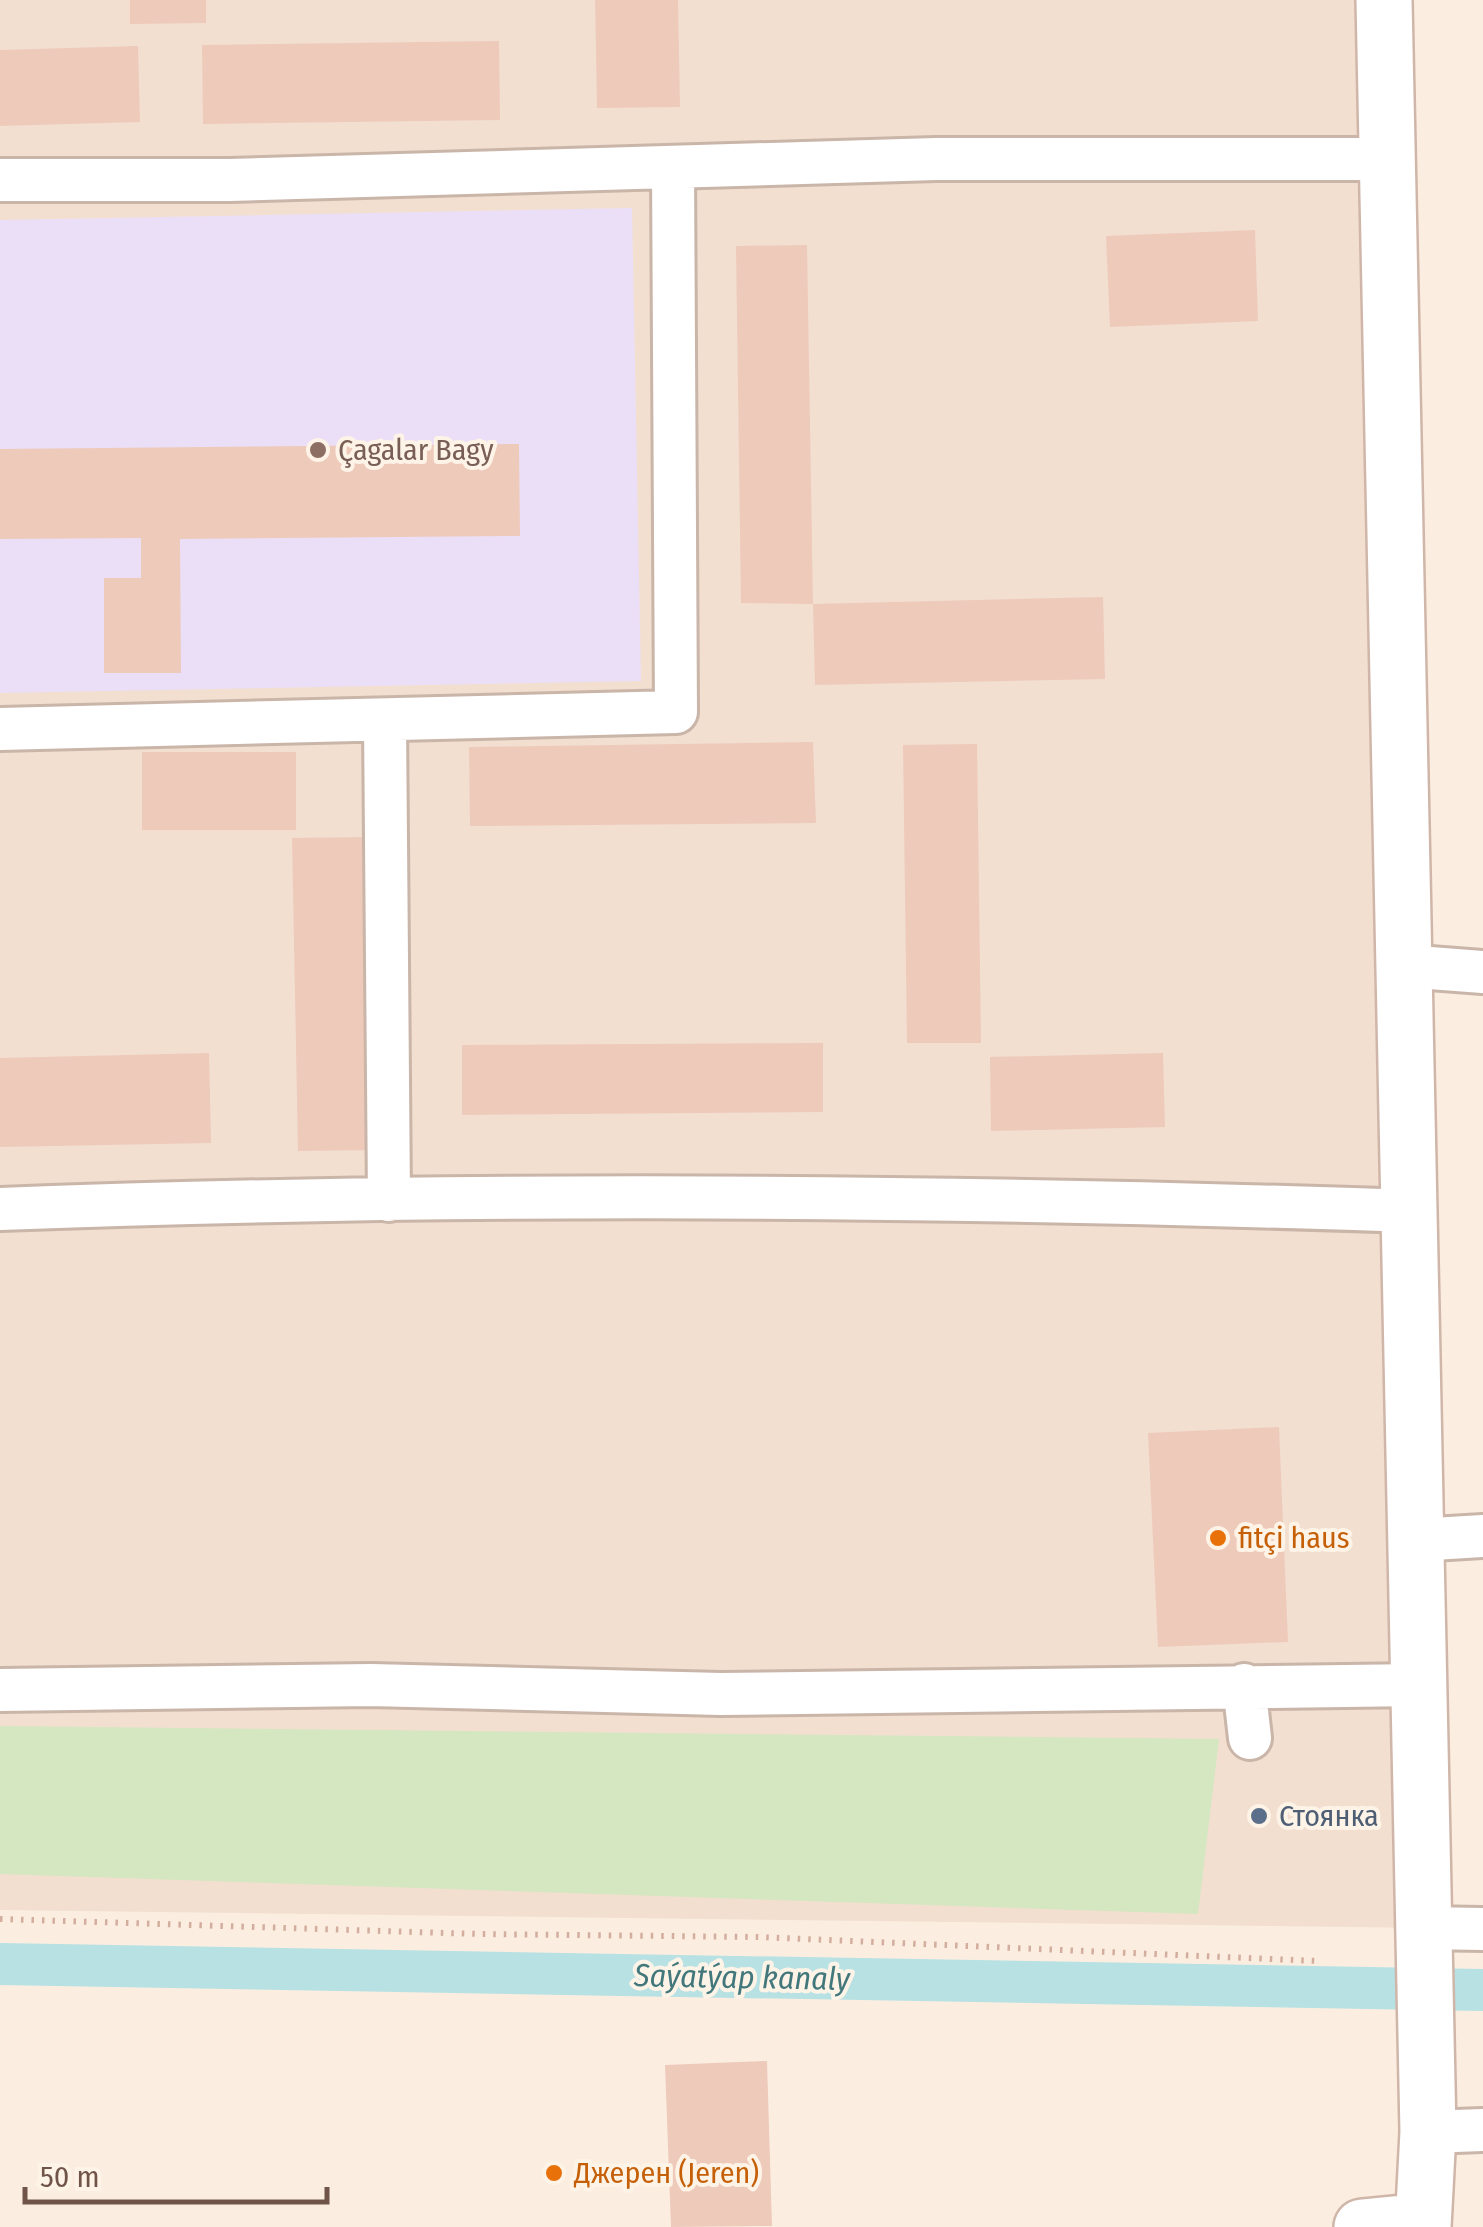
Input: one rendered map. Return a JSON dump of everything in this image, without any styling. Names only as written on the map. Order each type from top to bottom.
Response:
[{"type":"street","points":[[1362,2227],[1423,2224],[1428,2132],[1384,0]]},
{"type":"street","points":[[0,180],[230,180],[936,160],[1388,160]]},
{"type":"street","points":[[0,728],[676,712],[673,167]]},
{"type":"street","points":[[385,720],[389,1200]]},
{"type":"street","points":[[1404,966],[1483,972]]},
{"type":"street","points":[[0,1209],[389,1200],[1030,1198],[1410,1211]]},
{"type":"street","points":[[1416,1540],[1483,1536]]},
{"type":"street","points":[[0,1690],[372,1685],[721,1694],[1420,1685]]},
{"type":"street","points":[[1244,1685],[1250,1738]]},
{"type":"street","points":[[1424,1940],[1483,1929]]},
{"type":"street","points":[[1428,2132],[1483,2130]]},
{"type":"path","points":[[0,1919],[479,1934],[758,1936],[1318,1961]]},
{"type":"shaded area","points":[[0,0],[1384,0],[1424,1928],[0,1910]]},
{"type":"shaded area","name":"Çagalar Bagy","points":[[632,208],[641,681],[0,693],[0,220]]},
{"type":"green space","points":[[0,1726],[1219,1739],[1198,1914],[0,1874]]},
{"type":"building","points":[[130,0],[206,0],[206,23],[130,24]]},
{"type":"building","points":[[595,0],[678,0],[680,107],[597,108]]},
{"type":"building","points":[[499,41],[500,120],[203,124],[202,45]]},
{"type":"building","points":[[138,46],[140,122],[0,126],[0,50]]},
{"type":"building","points":[[1255,230],[1258,321],[1110,327],[1106,236]]},
{"type":"building","points":[[807,245],[813,604],[741,603],[736,246]]},
{"type":"building","points":[[519,444],[520,536],[180,539],[181,673],[104,673],[104,578],[141,578],[141,538],[0,539],[0,449]]},
{"type":"building","points":[[1103,597],[1105,679],[815,685],[813,604]]},
{"type":"building","points":[[813,742],[816,823],[470,826],[469,747]]},
{"type":"building","points":[[977,744],[981,1043],[907,1043],[903,745]]},
{"type":"building","points":[[142,752],[296,752],[296,830],[142,830]]},
{"type":"building","points":[[370,837],[377,1150],[298,1151],[292,838]]},
{"type":"building","points":[[823,1043],[823,1112],[462,1115],[462,1045]]},
{"type":"building","points":[[209,1053],[211,1143],[0,1147],[0,1058]]},
{"type":"building","points":[[1163,1053],[1165,1127],[991,1131],[990,1057]]},
{"type":"building","name":"fitçi haus","points":[[1279,1427],[1288,1642],[1158,1647],[1148,1433]]},
{"type":"building","points":[[767,2061],[772,2226],[671,2227],[665,2065]]},
{"type":"waterway","name":"Saýatýap kanaly","points":[[0,1964],[1483,1990]]},
{"type":"place","name":"Çagalar Bagy","points":[[318,450]]},
{"type":"place","name":"fitçi haus","points":[[1218,1538]]},
{"type":"place","name":"Стоянка","points":[[1259,1816]]},
{"type":"place","name":"Джерен (Jeren)","points":[[554,2173]]}]
